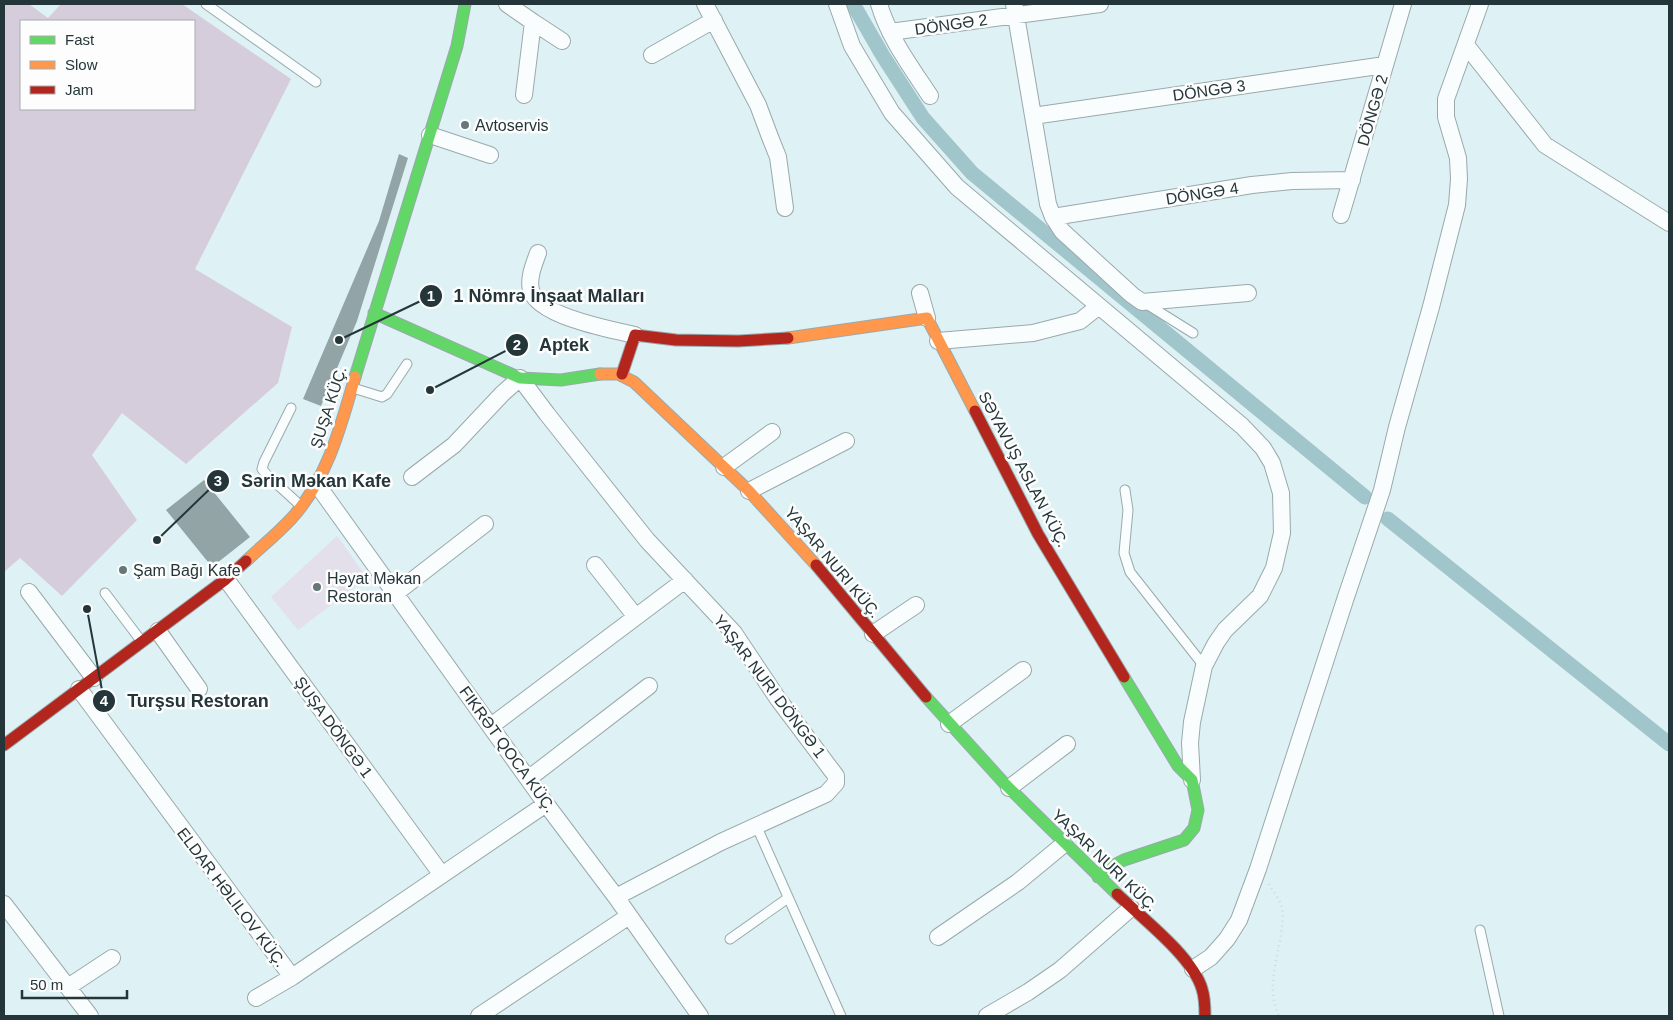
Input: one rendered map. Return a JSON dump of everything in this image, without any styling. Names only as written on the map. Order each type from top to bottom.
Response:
[{"type":"street","name":"ŞUŞA KÜÇ.","points":[[4,745],[226,579],[290,519],[301,506],[316,482],[331,453],[352,388],[457,46],[465,4]]},
{"type":"street","points":[[507,4],[562,40]]},
{"type":"street","points":[[705,4],[758,105],[778,156],[785,208]]},
{"type":"street","points":[[837,4],[852,46],[892,113],[957,187],[1242,426],[1263,448],[1272,463],[1281,493],[1282,534],[1274,568],[1260,596],[1225,630],[1204,666],[1192,722],[1190,744],[1192,780],[1198,810],[1194,828],[1184,840],[1124,860],[1098,877]]},
{"type":"street","points":[[879,4],[884,21],[890,32],[930,96]]},
{"type":"street","name":"DÖNGƏ 2","points":[[890,32],[1015,9],[1100,4]]},
{"type":"street","name":"DÖNGƏ 2","points":[[1341,215],[1403,4]]},
{"type":"street","points":[[1205,1016],[1205,996],[1193,969],[1211,957],[1227,939],[1239,920],[1258,869],[1344,600],[1382,490],[1457,205],[1458,158],[1446,117],[1446,99],[1480,4]]},
{"type":"street","points":[[1015,9],[1048,204],[1053,217],[1062,231],[1132,296],[1142,302],[1248,293]]},
{"type":"street","points":[[652,55],[714,20]]},
{"type":"street","points":[[524,96],[533,22]]},
{"type":"street","points":[[1466,45],[1545,145],[1669,223]]},
{"type":"street","name":"DÖNGƏ 3","points":[[1033,116],[1385,65]]},
{"type":"street","points":[[430,135],[490,155]]},
{"type":"street","name":"DÖNGƏ 4","points":[[1053,217],[1252,185],[1352,180]]},
{"type":"street","points":[[538,253],[530,279],[530,290],[534,298],[544,305],[564,316],[591,326],[635,335],[676,340],[738,342],[799,337],[908,322],[926,318],[920,293]]},
{"type":"street","points":[[938,341],[1033,333],[1080,321],[1099,306]]},
{"type":"street","points":[[374,313],[520,378],[539,380],[574,379],[610,372],[622,374],[635,335]]},
{"type":"street","name":"SƏYAVUŞ ASLAN KÜÇ.","points":[[926,318],[1038,534],[1178,766],[1192,780]]},
{"type":"street","name":"YAŞAR NURI KÜÇ.","points":[[622,374],[634,382],[749,491],[785,529],[950,724],[1009,788],[1193,969]]},
{"type":"street","points":[[412,478],[454,445],[502,394],[520,378]]},
{"type":"street","name":"YAŞAR NURI DÖNGƏ 1","points":[[520,378],[647,540],[734,633],[778,699],[836,776],[836,783],[826,794],[756,825],[616,897]]},
{"type":"street","points":[[724,467],[772,432]]},
{"type":"street","points":[[749,491],[846,441]]},
{"type":"street","name":"FIKRƏT QOCA KÜÇ.","points":[[316,482],[700,1016]]},
{"type":"street","points":[[396,593],[485,524]]},
{"type":"street","points":[[595,565],[636,617]]},
{"type":"street","name":"ŞUŞA DÖNGƏ 1","points":[[226,579],[442,875]]},
{"type":"street","points":[[491,726],[684,580]]},
{"type":"street","points":[[29,592],[94,678]]},
{"type":"street","points":[[873,634],[916,605]]},
{"type":"street","points":[[158,631],[199,689]]},
{"type":"street","points":[[950,724],[1023,670]]},
{"type":"street","points":[[528,779],[649,686]]},
{"type":"street","name":"ELDAR HƏLILOV KÜÇ.","points":[[79,690],[292,977],[546,804]]},
{"type":"street","points":[[1009,788],[1067,744]]},
{"type":"street","points":[[938,937],[1018,882],[1064,844]]},
{"type":"street","points":[[4,904],[90,1016]]},
{"type":"street","points":[[987,1016],[1028,992],[1060,970],[1131,908]]},
{"type":"street","points":[[479,1016],[629,916]]},
{"type":"street","points":[[68,988],[112,958]]},
{"type":"street","points":[[256,998],[292,977]]},
{"type":"lane","points":[[206,4],[316,82]]},
{"type":"lane","points":[[1142,302],[1193,333]]},
{"type":"lane","points":[[352,388],[382,398],[387,394],[407,364]]},
{"type":"lane","points":[[291,408],[262,469],[301,506]]},
{"type":"lane","points":[[1126,490],[1128,510],[1124,553],[1130,572],[1204,666]]},
{"type":"lane","points":[[105,593],[142,642]]},
{"type":"lane","points":[[756,825],[842,1016]]},
{"type":"lane","points":[[730,939],[788,898]]},
{"type":"lane","points":[[1480,930],[1499,1016]]},
{"type":"path","points":[[1258,869],[1282,907],[1281,934],[1272,985],[1275,1008],[1279,1016]]},
{"type":"shaded area","points":[[4,4],[29,4],[48,18],[61,4],[182,4],[291,79],[195,269],[292,327],[278,383],[186,464],[122,413],[92,455],[137,520],[62,596],[20,558],[4,572]]},
{"type":"shaded area","points":[[337,536],[367,578],[298,630],[271,597]]},
{"type":"building","points":[[399,154],[408,158],[357,321],[321,406],[303,399],[379,221]]},
{"type":"building","points":[[204,480],[250,537],[212,567],[166,510]]},
{"type":"waterway","points":[[853,4],[883,56],[923,118],[972,173],[1365,497]]},
{"type":"waterway","points":[[1388,519],[1669,744]]},
{"type":"traffic: fast","points":[[355,377],[457,46],[465,4]]},
{"type":"traffic: fast","points":[[374,313],[520,378],[561,380],[600,374]]},
{"type":"traffic: fast","points":[[1098,877],[1124,860],[1184,840],[1194,828],[1198,810],[1192,780],[1178,766],[1124,677]]},
{"type":"traffic: fast","points":[[926,697],[1004,783],[1117,894]]},
{"type":"traffic: slow","points":[[788,338],[927,318],[975,411]]},
{"type":"traffic: slow","points":[[600,374],[618,374],[634,382],[748,490],[816,565]]},
{"type":"traffic: slow","points":[[246,561],[275,535],[304,504],[331,452],[355,377]]},
{"type":"traffic: jam","points":[[622,374],[635,335],[676,340],[738,341],[788,338]]},
{"type":"traffic: jam","points":[[975,411],[1038,534],[1124,677]]},
{"type":"traffic: jam","points":[[4,745],[226,579],[246,561]]},
{"type":"traffic: jam","points":[[816,565],[926,697]]},
{"type":"traffic: jam","points":[[1117,894],[1165,938],[1188,964],[1197,977],[1202,989],[1205,1016]]},
{"type":"place","name":"Avtoservis","points":[[465,125]]},
{"type":"place","name":"1 Nömrə İnşaat Malları","points":[[339,340]]},
{"type":"place","name":"Aptek","points":[[430,390]]},
{"type":"place","name":"Sərin Məkan Kafe","points":[[157,540]]},
{"type":"place","name":"Şam Bağı Kafe","points":[[123,570]]},
{"type":"place","name":"Həyat Məkan Restoran","points":[[317,587]]},
{"type":"place","name":"Turşsu Restoran","points":[[87,609]]}]
